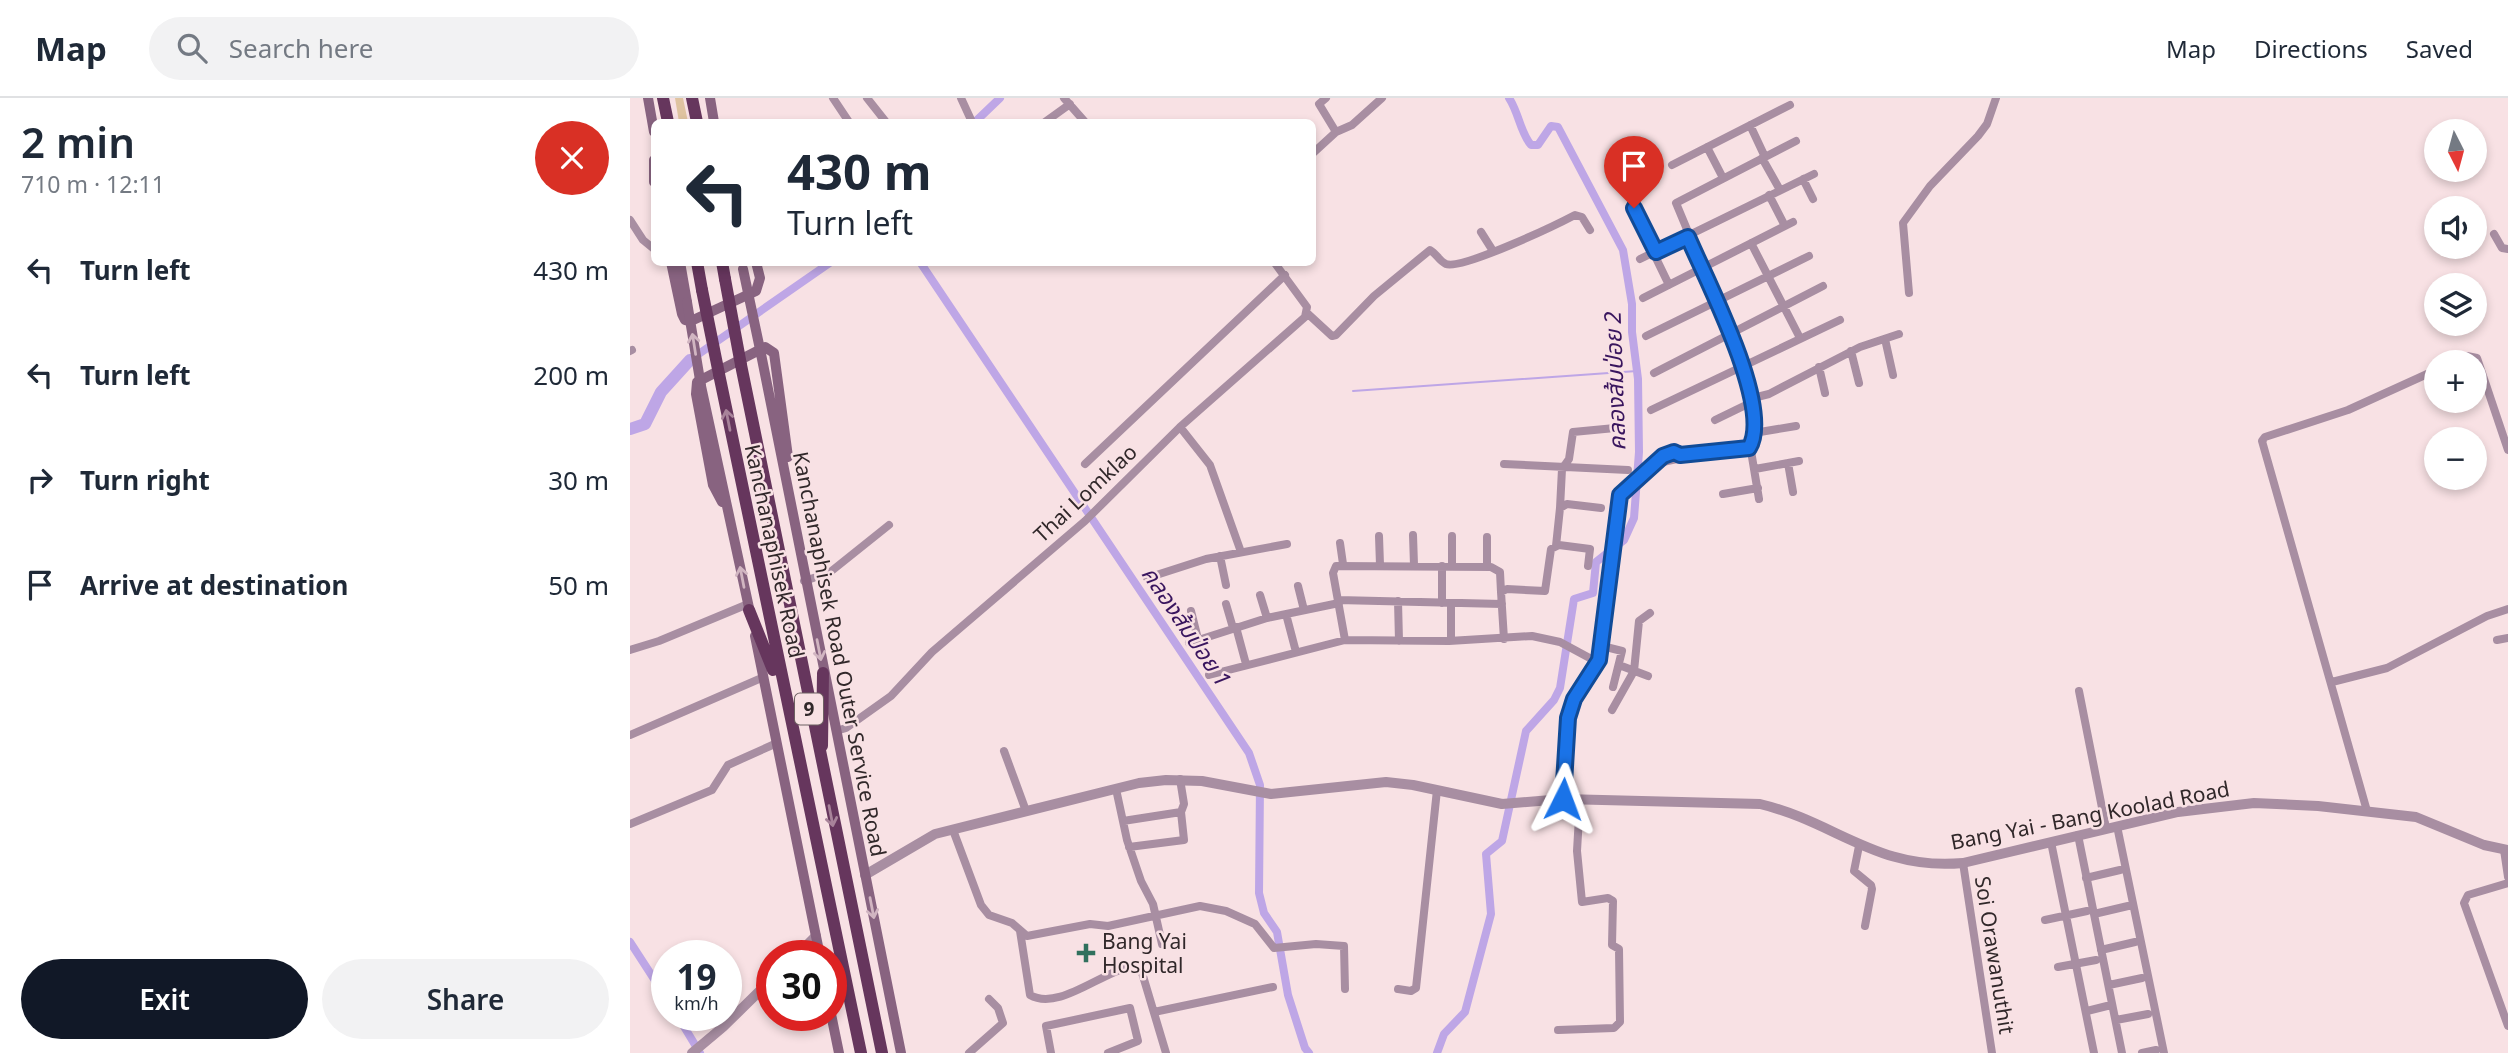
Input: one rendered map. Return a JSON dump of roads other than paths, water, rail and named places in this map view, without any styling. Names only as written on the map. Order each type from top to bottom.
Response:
[{"type":"highway","points":[[663,98],[667,119]]},
{"type":"highway","points":[[692,98],[696,119]]},
{"type":"highway","name":"Kanchanaphisek Road","points":[[697,266],[861,1053]]},
{"type":"highway","name":"Kanchanaphisek Road","points":[[723,266],[822,771],[882,1053]]},
{"type":"highway","points":[[749,607],[786,703]]},
{"type":"highway","points":[[822,771],[823,673]]},
{"type":"main road","points":[[648,98],[652,119]]},
{"type":"main road","points":[[710,98],[715,119]]},
{"type":"main road","points":[[672,266],[682,314],[685,320],[691,321],[756,291],[760,278],[757,266]]},
{"type":"main road","points":[[681,266],[701,386],[764,677],[817,940]]},
{"type":"main road","name":"Kanchanaphisek Road Outer Service Road","points":[[743,266],[804,581],[901,1053]]},
{"type":"main road","points":[[732,524],[713,485],[695,386],[697,382],[765,347],[774,353],[789,463],[789,496]]},
{"type":"main road","points":[[834,1031],[839,1053]]},
{"type":"street","points":[[833,98],[847,119]]},
{"type":"street","points":[[867,98],[884,119]]},
{"type":"street","points":[[961,98],[971,119]]},
{"type":"street","points":[[1311,98],[1323,101],[1336,132]]},
{"type":"street","points":[[1316,150],[1336,132],[1352,125],[1382,98]]},
{"type":"street","points":[[1909,293],[1903,223],[1930,186],[1979,136],[1987,124],[1996,98]]},
{"type":"street","points":[[1048,119],[1067,101],[1082,119]]},
{"type":"street","points":[[1672,165],[1790,105]]},
{"type":"street","points":[[1750,125],[1780,190]]},
{"type":"street","points":[[1759,499],[1749,448],[1754,433],[1742,366],[1732,332],[1688,237],[1676,203],[1796,141]]},
{"type":"street","points":[[1707,147],[1723,178]]},
{"type":"street","points":[[1640,258],[1814,174]]},
{"type":"street","points":[[1803,179],[1813,199]]},
{"type":"street","points":[[1643,298],[1789,224],[1769,195]]},
{"type":"street","points":[[1634,208],[1669,285]]},
{"type":"street","points":[[1277,266],[1307,307],[1307,313],[1332,336],[1426,252],[1433,250],[1448,265],[1493,251],[1575,215],[1582,217],[1590,230]]},
{"type":"street","points":[[630,220],[643,240],[651,246]]},
{"type":"street","points":[[1481,232],[1493,251]]},
{"type":"street","points":[[2494,234],[2502,248],[2508,248]]},
{"type":"street","points":[[1751,243],[1800,338]]},
{"type":"street","points":[[1646,336],[1809,256]]},
{"type":"street","points":[[1085,464],[1285,275]]},
{"type":"street","points":[[1654,373],[1823,286]]},
{"type":"street","name":"Thai Lomklao","points":[[835,731],[846,728],[891,696],[932,652],[1085,521],[1180,427],[1307,313]]},
{"type":"street","points":[[1651,410],[1840,320]]},
{"type":"street","points":[[1715,420],[1851,351],[1899,334]]},
{"type":"street","points":[[1885,339],[1893,375]]},
{"type":"street","points":[[1851,351],[1859,383]]},
{"type":"street","points":[[1819,367],[1825,393]]},
{"type":"street","points":[[2367,811],[2262,441],[2265,437],[2347,410],[2424,375]]},
{"type":"street","points":[[2487,385],[2508,450]]},
{"type":"street","points":[[1754,433],[1796,426]]},
{"type":"street","points":[[1180,427],[1210,465],[1241,552]]},
{"type":"street","points":[[1501,592],[1507,589],[1542,593],[1546,588],[1551,549],[1556,545],[1562,469],[1569,459],[1573,432],[1615,428]]},
{"type":"street","points":[[1563,799],[1568,718],[1574,699],[1597,662],[1602,646],[1620,495],[1663,456],[1674,452],[1680,455],[1749,448]]},
{"type":"street","points":[[1755,469],[1799,460]]},
{"type":"street","points":[[1788,463],[1793,492]]},
{"type":"street","points":[[1504,464],[1562,469],[1628,470]]},
{"type":"street","points":[[1723,494],[1758,488]]},
{"type":"street","points":[[1560,508],[1567,504],[1601,508]]},
{"type":"street","points":[[804,581],[828,573],[889,525]]},
{"type":"street","points":[[1413,535],[1414,565]]},
{"type":"street","points":[[1379,536],[1380,565]]},
{"type":"street","points":[[1452,536],[1452,566]]},
{"type":"street","points":[[1487,537],[1487,567]]},
{"type":"street","points":[[1340,543],[1343,564]]},
{"type":"street","points":[[1147,578],[1220,556],[1287,544]]},
{"type":"street","points":[[1556,545],[1590,549],[1588,566]]},
{"type":"street","points":[[1220,556],[1226,585]]},
{"type":"street","points":[[1345,640],[1333,568],[1343,564],[1487,567],[1500,572],[1504,639]]},
{"type":"street","points":[[1442,566],[1451,641]]},
{"type":"street","points":[[1298,586],[1304,610]]},
{"type":"street","points":[[1261,595],[1267,618]]},
{"type":"street","points":[[1398,601],[1399,640]]},
{"type":"street","points":[[1189,643],[1267,618],[1339,602],[1502,604]]},
{"type":"street","points":[[1226,604],[1246,664]]},
{"type":"street","points":[[630,649],[659,641],[749,607]]},
{"type":"street","points":[[2332,682],[2387,668],[2487,616],[2508,609]]},
{"type":"street","points":[[1191,611],[1198,639]]},
{"type":"street","points":[[1612,710],[1634,671],[1640,621],[1650,613]]},
{"type":"street","points":[[1286,614],[1296,652]]},
{"type":"street","points":[[1209,675],[1345,640],[1451,641],[1532,636],[1570,646],[1597,662]]},
{"type":"street","points":[[2497,640],[2508,638]]},
{"type":"street","points":[[1602,646],[1622,651],[1613,687]]},
{"type":"street","points":[[1619,665],[1648,676]]},
{"type":"street","points":[[630,735],[764,677]]},
{"type":"street","points":[[2079,691],[2112,827],[2160,1051],[2142,1053]]},
{"type":"street","points":[[630,824],[712,790],[728,765],[777,743]]},
{"type":"street","points":[[1004,751],[1026,811]]},
{"type":"street","points":[[1129,847],[1184,840],[1181,812],[1184,804],[1180,779]]},
{"type":"street","name":"Bang Yai - Bang Koolad Road","points":[[865,875],[922,840],[953,830],[1116,789],[1180,779],[1271,794],[1385,782],[1507,804],[1563,799],[1760,804],[1782,809],[1859,846],[1921,864],[1963,863],[2112,827],[2225,805],[2288,804],[2416,817],[2506,850]]},
{"type":"street","points":[[1116,789],[1129,847],[1155,915],[1162,944]]},
{"type":"street","points":[[1398,989],[1411,991],[1416,988],[1437,790]]},
{"type":"street","points":[[1558,1030],[1614,1028],[1620,1022],[1619,949],[1612,945],[1613,901],[1608,898],[1582,902],[1577,851],[1580,800]]},
{"type":"street","points":[[1123,821],[1181,812]]},
{"type":"street","points":[[953,830],[981,905],[989,915],[1012,923],[1020,931],[1033,937],[1090,924],[1108,926],[1200,906],[1226,911],[1255,924],[1274,948],[1316,944],[1344,946],[1346,989]]},
{"type":"street","points":[[2078,835],[2090,913],[2101,950],[2122,1053]]},
{"type":"street","points":[[2051,842],[2095,1053]]},
{"type":"street","points":[[1859,846],[1854,871],[1872,889],[1865,926]]},
{"type":"street","points":[[2506,850],[2508,877]]},
{"type":"street","name":"Soi Orawanuthit","points":[[1963,863],[1992,1053]]},
{"type":"street","points":[[2086,877],[2120,870]]},
{"type":"street","points":[[2508,883],[2468,895],[2464,903],[2508,1026]]},
{"type":"street","points":[[2045,920],[2128,906]]},
{"type":"street","points":[[1020,931],[1030,995],[1037,999],[1068,994],[1136,965],[1142,969],[1166,1053]]},
{"type":"street","points":[[812,940],[816,936]]},
{"type":"street","points":[[2101,950],[2135,942]]},
{"type":"street","points":[[2058,967],[2096,960]]},
{"type":"street","points":[[2109,985],[2142,978]]},
{"type":"street","points":[[1154,1012],[1273,987]]},
{"type":"street","points":[[695,1051],[756,994]]},
{"type":"street","points":[[969,1053],[1003,1023],[998,1008],[989,999]]},
{"type":"street","points":[[2087,1011],[2107,1006]]},
{"type":"street","points":[[1049,1052],[1046,1026],[1130,1008],[1138,1041],[1108,1053]]},
{"type":"street","points":[[2116,1020],[2148,1014]]},
{"type":"waterway","points":[[978,119],[1000,98]]},
{"type":"waterway","name":"คลองส้มป่อย 2","points":[[1437,1053],[1444,1034],[1465,1012],[1491,914],[1486,854],[1502,841],[1526,731],[1554,700],[1560,688],[1574,599],[1593,593],[1596,562],[1624,540],[1634,518],[1639,452],[1638,379],[1632,332],[1632,304],[1623,250],[1558,127],[1551,126],[1538,145],[1531,145],[1509,98]]},
{"type":"waterway","points":[[690,360],[825,266]]},
{"type":"waterway","name":"คลองส้มป่อย 1","points":[[923,266],[1249,753],[1260,785],[1259,893],[1264,913],[1277,932],[1288,995],[1309,1053]]},
{"type":"waterway","points":[[630,429],[645,424],[661,392],[690,360]]},
{"type":"waterway","points":[[1353,391],[1637,371]]},
{"type":"waterway","points":[[630,942],[651,974]]},
{"type":"waterway","points":[[687,1031],[700,1053]]},
{"type":"place","name":"Bang Yai Hospital","points":[[1086,953]]}]
